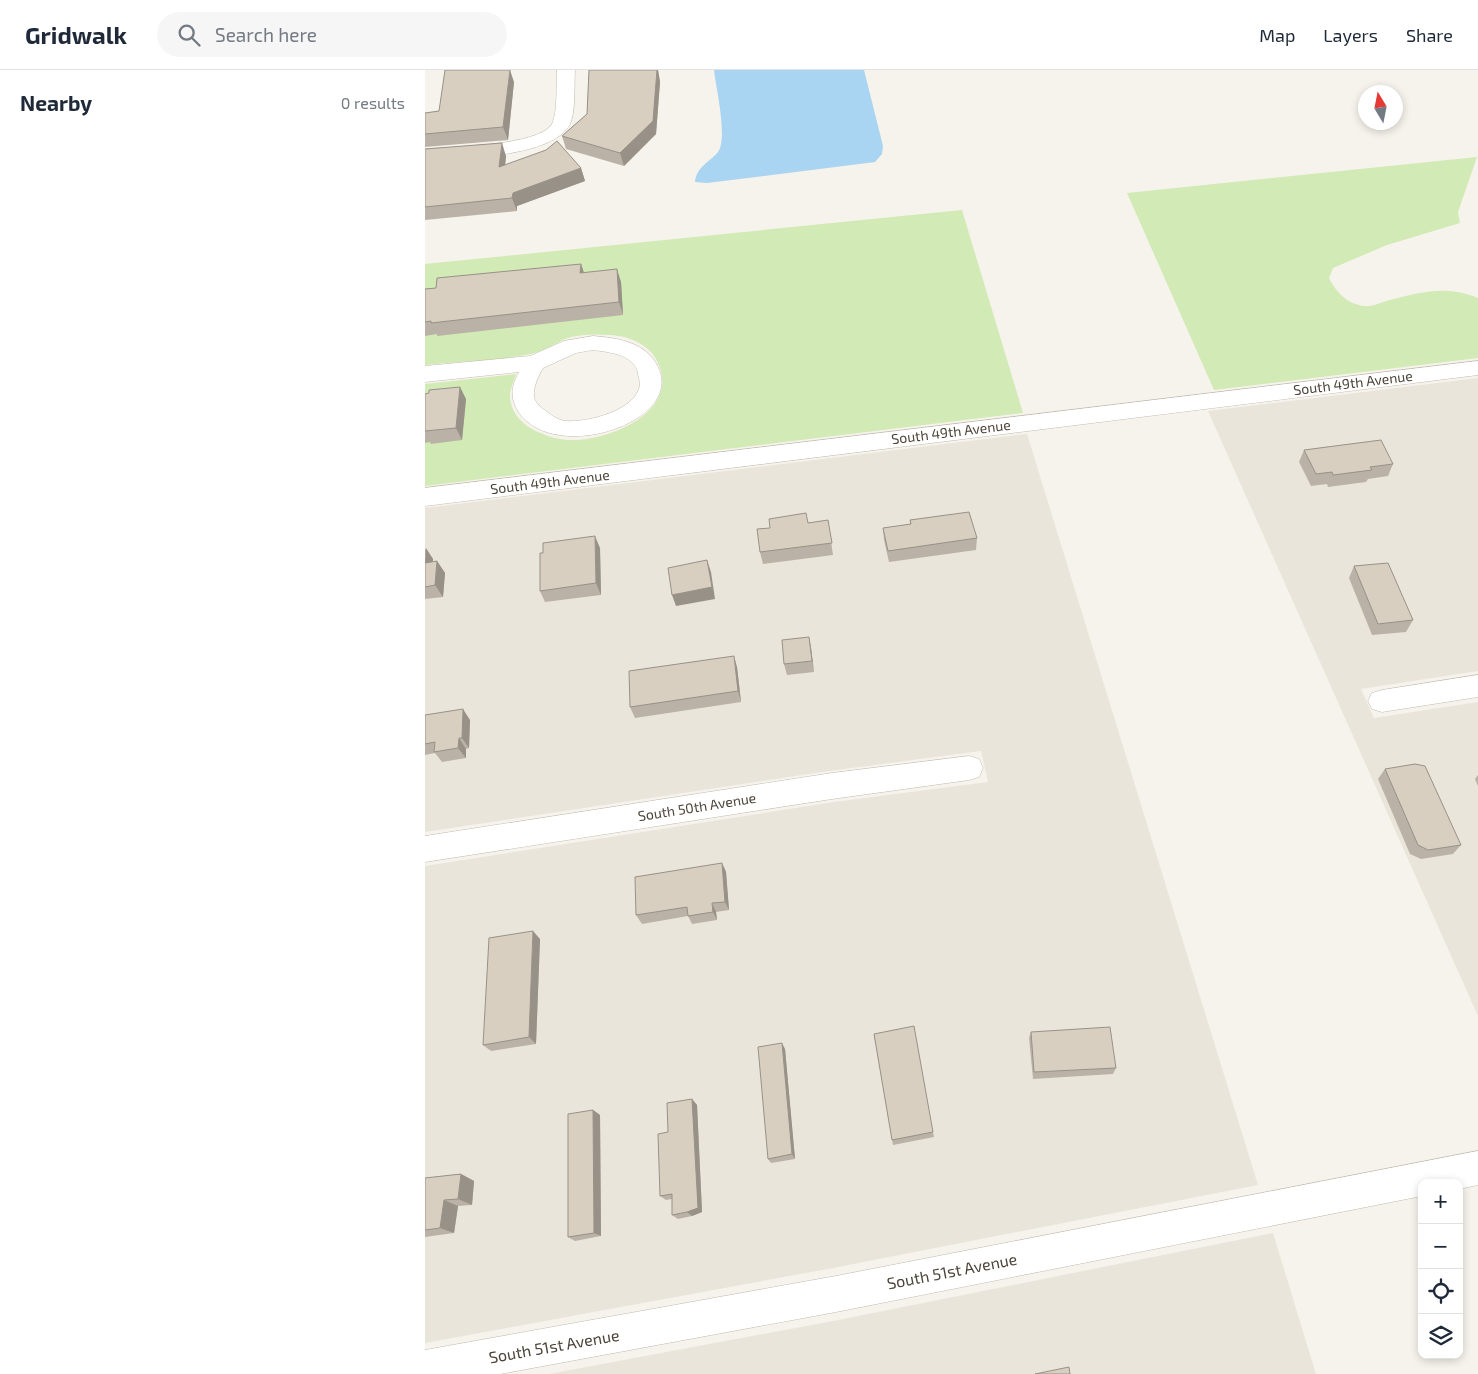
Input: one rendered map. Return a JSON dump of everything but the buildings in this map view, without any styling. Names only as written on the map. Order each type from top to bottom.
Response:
[{"type":"street","points":[[425,155],[511,146],[536,141],[553,134],[561,125],[563,118],[566,70]]},
{"type":"street","points":[[425,374],[534,363],[572,346],[593,343],[613,344],[631,350],[644,360],[650,373],[650,387],[642,402],[629,414],[611,423],[590,428],[569,429],[550,425],[535,417],[526,406],[523,392],[534,363]]},
{"type":"street","name":"South 49th Avenue","points":[[425,497],[1478,368]]},
{"type":"street","points":[[1382,701],[1478,686]]},
{"type":"street","name":"South 50th Avenue","points":[[425,849],[831,786],[969,768]]},
{"type":"street","name":"South 51st Avenue","points":[[425,1369],[836,1294],[1478,1168]]},
{"type":"shaded area","points":[[1478,378],[1478,671],[1361,689],[1374,718],[1478,702],[1478,1016],[1208,411]]},
{"type":"shaded area","points":[[1027,434],[1258,1185],[833,1268],[425,1343],[425,866],[834,802],[988,782],[981,751],[829,771],[425,832],[425,508]]},
{"type":"shaded area","points":[[1273,1233],[1316,1374],[549,1374],[838,1320]]},
{"type":"green space","points":[[1477,157],[1458,212],[1460,223],[1387,245],[1333,268],[1329,278],[1335,288],[1347,300],[1364,306],[1434,291],[1456,292],[1478,298],[1478,358],[1214,390],[1127,193]]},
{"type":"green space","points":[[962,210],[1023,413],[425,486],[425,384],[516,374],[511,388],[510,401],[517,416],[523,423],[536,431],[554,438],[568,440],[602,436],[621,429],[637,420],[651,408],[660,395],[662,379],[657,361],[649,350],[631,339],[599,334],[570,337],[539,352],[518,356],[425,365],[425,264]]},
{"type":"water","points":[[714,70],[864,70],[883,146],[882,154],[875,162],[707,183],[695,182],[698,172],[718,152],[721,145],[722,125]]}]
